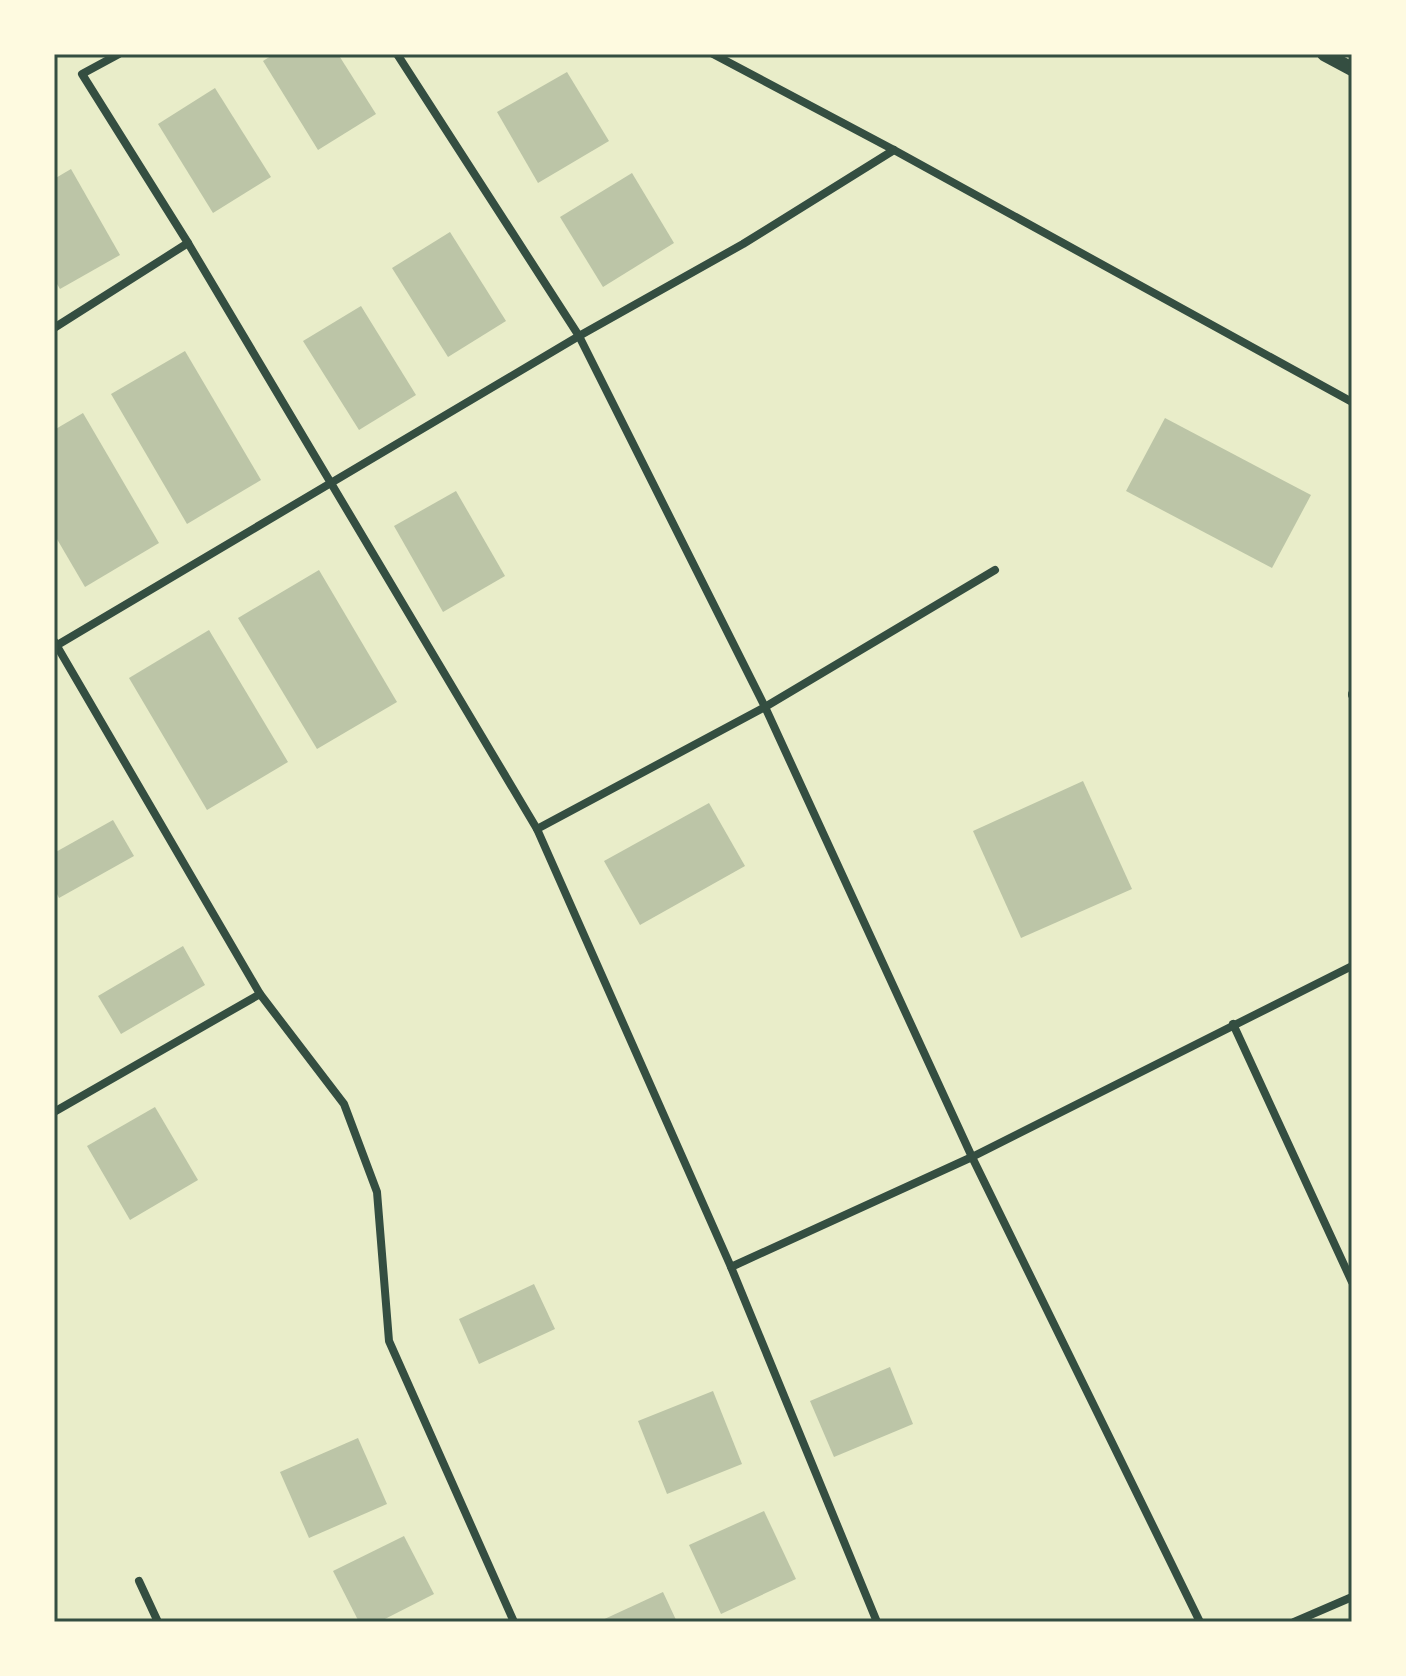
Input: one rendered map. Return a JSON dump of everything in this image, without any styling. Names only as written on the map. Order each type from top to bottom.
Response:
[{"type":"street","points":[[119,54],[82,74],[188,243],[537,829],[731,1267],[877,1622]]},
{"type":"street","points":[[397,54],[579,336],[765,707],[972,1157],[1200,1622]]},
{"type":"street","points":[[713,54],[1352,402]]},
{"type":"street","points":[[1324,54],[1352,69]]},
{"type":"street","points":[[514,1622],[389,1341],[377,1192],[344,1104],[260,994],[55,645],[332,485],[579,336],[743,244],[894,150]]},
{"type":"street","points":[[54,328],[188,243]]},
{"type":"street","points":[[537,829],[765,707],[995,570]]},
{"type":"street","points":[[731,1267],[972,1157],[1352,966]]},
{"type":"street","points":[[54,1112],[260,994]]},
{"type":"street","points":[[1233,1024],[1352,1282]]},
{"type":"street","points":[[139,1581],[158,1622]]},
{"type":"street","points":[[1294,1622],[1352,1597]]},
{"type":"building","points":[[274,54],[338,54],[376,114],[318,150],[263,61]]},
{"type":"building","points":[[567,72],[609,141],[538,183],[497,112]]},
{"type":"building","points":[[215,88],[271,177],[213,213],[158,124]]},
{"type":"building","points":[[71,169],[120,255],[60,289],[54,279],[54,179]]},
{"type":"building","points":[[632,173],[674,243],[603,287],[560,217]]},
{"type":"building","points":[[450,232],[506,321],[448,357],[392,268]]},
{"type":"building","points":[[361,306],[416,395],[359,430],[303,341]]},
{"type":"building","points":[[185,351],[261,480],[187,524],[111,394]]},
{"type":"building","points":[[83,413],[159,543],[85,587],[54,534],[54,430]]},
{"type":"building","points":[[1165,418],[1311,495],[1272,568],[1126,491]]},
{"type":"building","points":[[456,491],[505,576],[443,612],[394,526]]},
{"type":"building","points":[[319,570],[397,702],[317,749],[238,618]]},
{"type":"building","points":[[209,630],[288,762],[207,810],[129,678]]},
{"type":"building","points":[[1083,781],[1132,889],[1021,938],[973,831]]},
{"type":"building","points":[[709,803],[745,866],[640,925],[604,861]]},
{"type":"building","points":[[113,820],[134,856],[59,898],[54,888],[54,853]]},
{"type":"building","points":[[183,946],[205,985],[121,1034],[98,996]]},
{"type":"building","points":[[155,1107],[198,1180],[130,1220],[87,1146]]},
{"type":"building","points":[[534,1284],[555,1329],[479,1364],[459,1319]]},
{"type":"building","points":[[890,1367],[913,1424],[834,1457],[810,1401]]},
{"type":"building","points":[[713,1391],[742,1464],[667,1494],[638,1421]]},
{"type":"building","points":[[358,1438],[387,1504],[309,1538],[280,1472]]},
{"type":"building","points":[[764,1511],[796,1579],[721,1614],[689,1545]]},
{"type":"building","points":[[404,1536],[434,1594],[379,1622],[359,1622],[333,1571]]},
{"type":"building","points":[[663,1592],[677,1622],[598,1622]]}]
